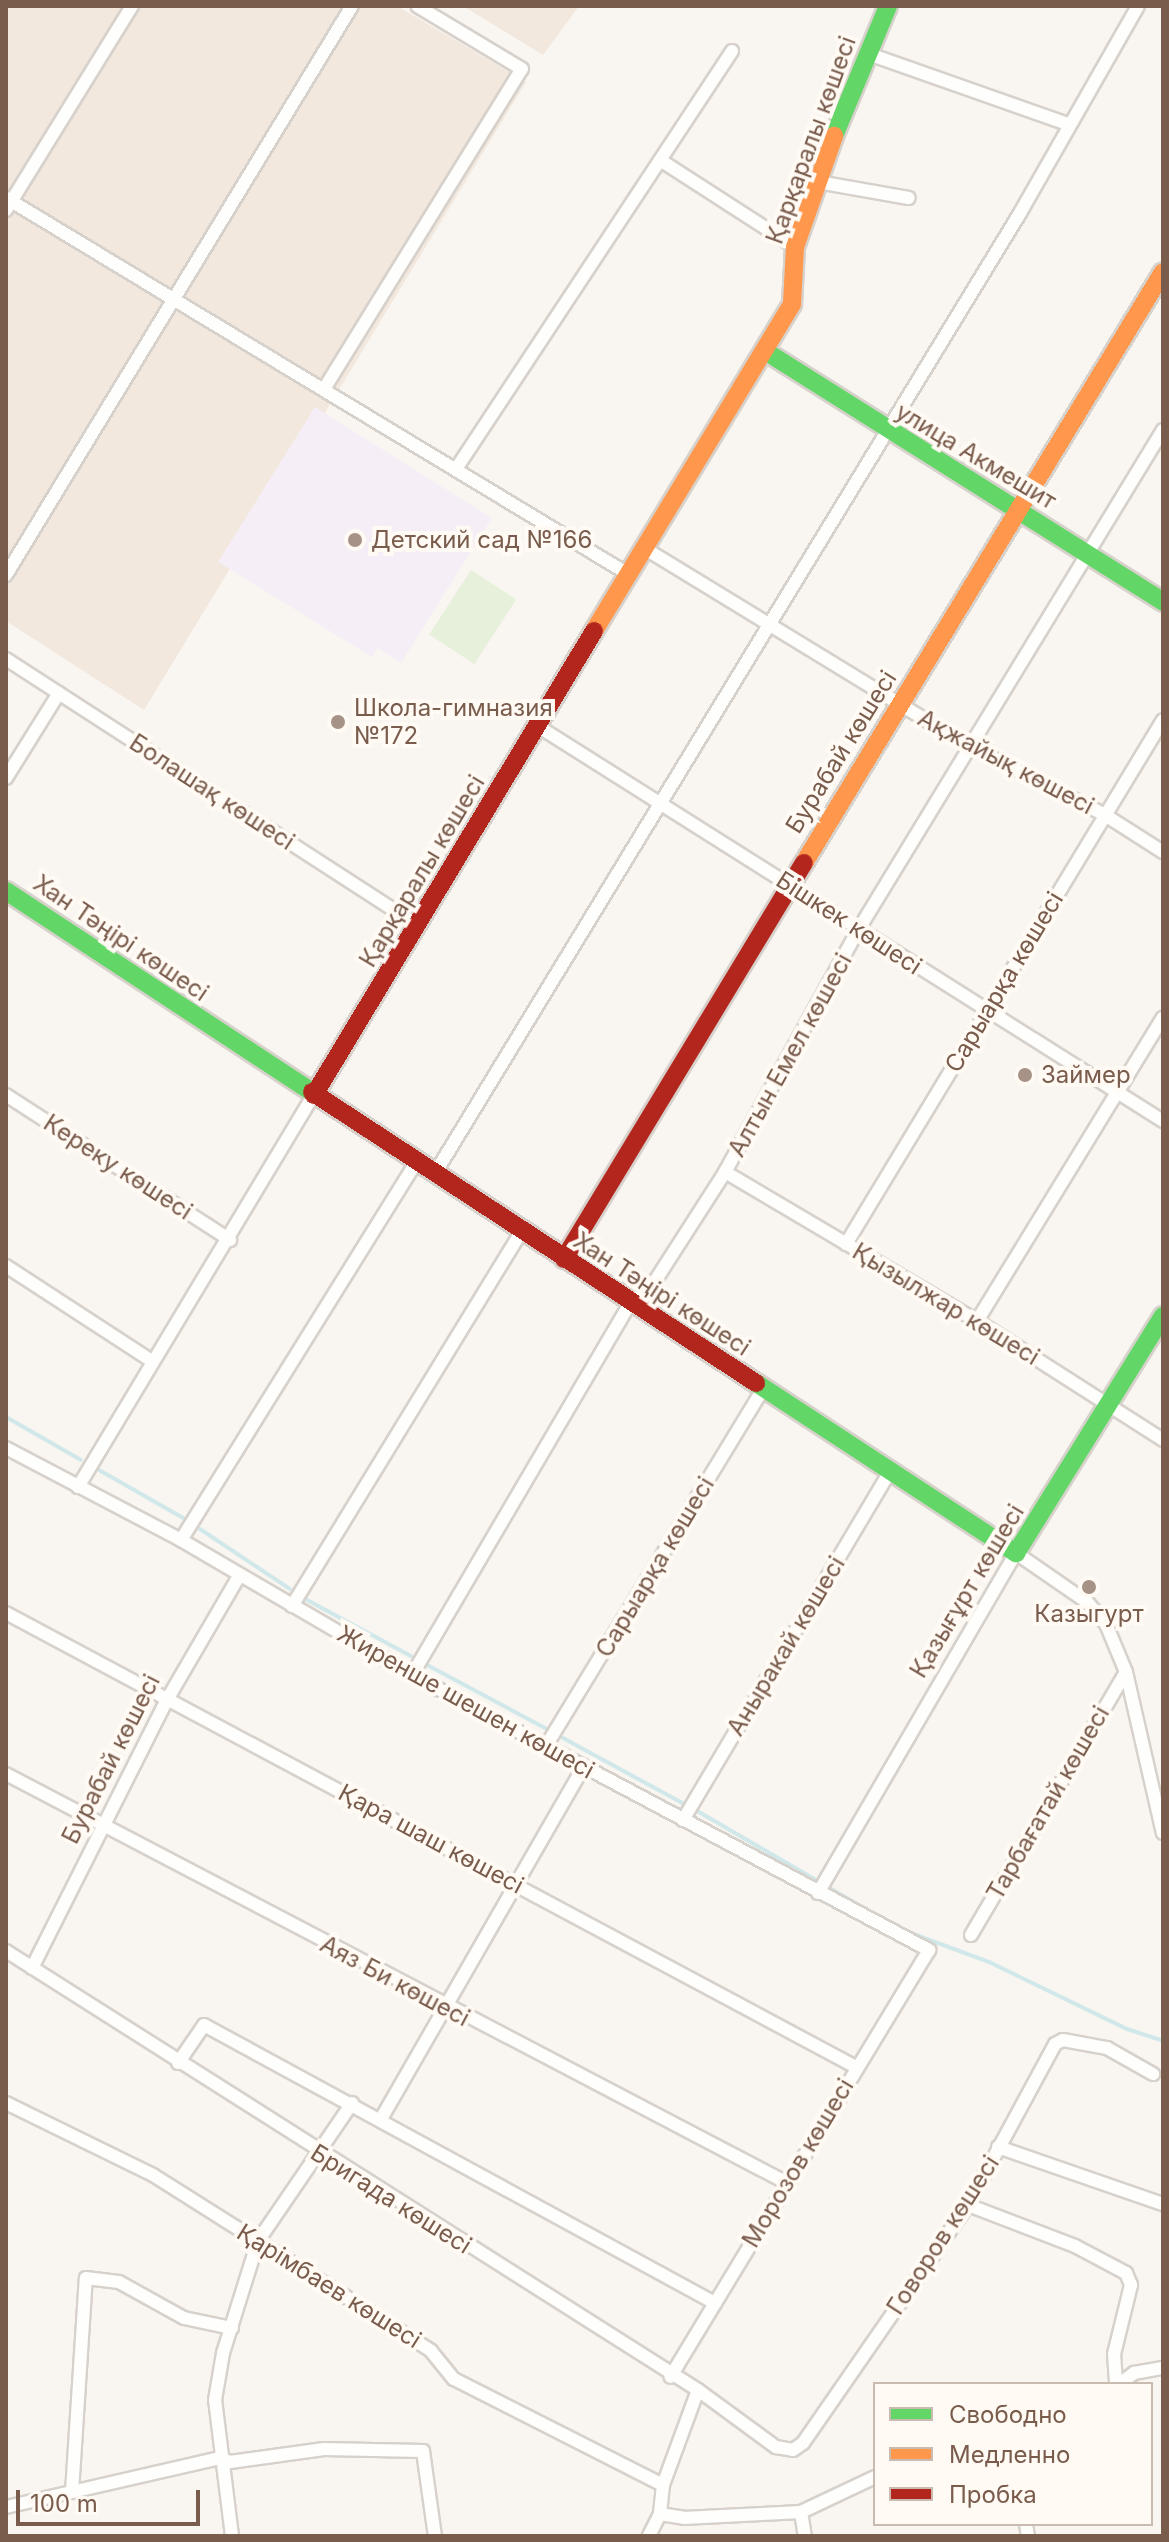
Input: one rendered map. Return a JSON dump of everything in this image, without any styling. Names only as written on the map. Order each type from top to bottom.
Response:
[{"type":"street","points":[[132,6],[8,203],[324,389],[628,574]]},
{"type":"street","points":[[6,575],[352,6]]},
{"type":"street","points":[[324,389],[522,69],[417,6]]},
{"type":"street","name":"Қарқаралы көшесі","points":[[78,1487],[152,1361],[230,1240],[536,725],[792,304],[795,247],[866,53],[888,6]]},
{"type":"street","points":[[434,1175],[767,623],[888,431],[1138,6]]},
{"type":"street","points":[[456,469],[732,51]]},
{"type":"street","points":[[866,53],[1070,125]]},
{"type":"street","points":[[660,160],[795,247]]},
{"type":"street","points":[[818,182],[909,198]]},
{"type":"street","name":"Бурабай көшесі","points":[[564,1259],[788,884],[1160,282]]},
{"type":"street","name":"улица Акмешит","points":[[765,351],[1163,602]]},
{"type":"street","name":"Алтын Емел көшесі","points":[[412,1675],[631,1302],[650,1289],[725,1172],[857,932],[1163,430]]},
{"type":"street","name":"Ақжайық көшесі","points":[[644,548],[969,746],[1105,815],[1163,852]]},
{"type":"street","name":"Болашақ көшесі","points":[[6,659],[418,926]]},
{"type":"street","points":[[6,778],[59,693]]},
{"type":"street","name":"Сарыарқа көшесі","points":[[846,1244],[1163,720]]},
{"type":"street","name":"Бішкек көшесі","points":[[536,725],[661,800],[857,932],[1163,1121]]},
{"type":"street","name":"Хан Тәңірі көшесі","points":[[6,891],[434,1175],[1016,1553],[1098,1612],[1126,1672],[1163,1833]]},
{"type":"street","points":[[977,1321],[1163,1017]]},
{"type":"street","name":"Кереку көшесі","points":[[6,1095],[230,1240]]},
{"type":"street","points":[[181,1540],[416,1163]]},
{"type":"street","name":"Қызылжар көшесі","points":[[725,1172],[977,1321],[1163,1440]]},
{"type":"street","points":[[292,1606],[521,1232]]},
{"type":"street","points":[[6,1266],[152,1361]]},
{"type":"street","name":"Қазығұрт көшесі","points":[[818,1893],[1016,1553],[1163,1316]]},
{"type":"street","name":"Сарыарқа көшесі","points":[[546,1746],[764,1388]]},
{"type":"street","name":"Жиренше шешен көшесі","points":[[6,1448],[181,1540],[412,1675],[929,1950]]},
{"type":"street","name":"Аныракай көшесі","points":[[683,1820],[890,1472]]},
{"type":"street","name":"Бурабай көшесі","points":[[32,1968],[168,1698],[239,1576]]},
{"type":"street","name":"Қара шаш көшесі","points":[[6,1613],[856,2067]]},
{"type":"street","name":"Тарбағатай көшесі","points":[[971,1935],[1126,1672]]},
{"type":"street","points":[[381,2119],[514,1882],[584,1766]]},
{"type":"street","name":"Аяз Би көшесі","points":[[6,1774],[443,2006],[787,2183]]},
{"type":"street","name":"Морозов көшесі","points":[[670,2377],[929,1950]]},
{"type":"street","name":"Бригада көшесі","points":[[6,1951],[670,2377],[698,2390],[776,2447]]},
{"type":"street","points":[[178,2063],[204,2025],[715,2303]]},
{"type":"street","name":"Говоров көшесі","points":[[776,2447],[793,2450],[803,2443],[968,2205],[1048,2052],[1063,2040],[1107,2048],[1153,2074]]},
{"type":"street","name":"Қарімбаев көшесі","points":[[6,2103],[153,2175],[431,2351],[454,2379],[663,2485]]},
{"type":"street","points":[[232,2536],[215,2400],[232,2328],[258,2241],[352,2103]]},
{"type":"street","points":[[998,2147],[1163,2204]]},
{"type":"street","points":[[968,2205],[1075,2246],[1126,2273],[1131,2285],[1114,2354],[1117,2382]]},
{"type":"street","points":[[72,2492],[86,2278],[119,2282],[184,2318],[232,2328]]},
{"type":"street","points":[[1121,2382],[1142,2370],[1163,2368]]},
{"type":"street","points":[[649,2536],[660,2514],[663,2485],[698,2390]]},
{"type":"street","points":[[6,2507],[220,2458],[230,2462],[324,2449],[423,2451],[435,2536]]},
{"type":"street","points":[[660,2514],[684,2518],[801,2512],[873,2478]]},
{"type":"street","points":[[801,2512],[805,2536]]},
{"type":"shaded area","points":[[6,6],[397,6],[526,82],[144,710],[6,621]]},
{"type":"shaded area","points":[[463,6],[579,6],[543,55]]},
{"type":"shaded area","name":"Детский сад №166","points":[[315,407],[492,518],[401,663],[378,648],[372,657],[218,562]]},
{"type":"green space","points":[[471,570],[516,599],[474,664],[429,635]]},
{"type":"waterway","points":[[6,1417],[81,1460]]},
{"type":"waterway","points":[[99,1470],[183,1518]]},
{"type":"waterway","points":[[200,1529],[290,1589]]},
{"type":"waterway","points":[[307,1600],[411,1656]]},
{"type":"waterway","points":[[429,1666],[545,1728]]},
{"type":"waterway","points":[[563,1738],[682,1803]]},
{"type":"waterway","points":[[699,1812],[883,1919]]},
{"type":"waterway","points":[[908,1932],[989,1962],[1127,2029],[1163,2041]]},
{"type":"traffic: fast","points":[[834,136],[888,6]]},
{"type":"traffic: fast","points":[[765,351],[1163,602]]},
{"type":"traffic: fast","points":[[6,891],[312,1092]]},
{"type":"traffic: fast","points":[[756,1383],[1016,1553],[1163,1316]]},
{"type":"traffic: slow","points":[[594,631],[792,304],[795,247],[834,136]]},
{"type":"traffic: slow","points":[[804,863],[1163,272]]},
{"type":"traffic: jam","points":[[314,1095],[594,631]]},
{"type":"traffic: jam","points":[[564,1259],[804,863]]},
{"type":"traffic: jam","points":[[312,1092],[756,1383]]},
{"type":"place","name":"Детский сад №166","points":[[355,540]]},
{"type":"place","name":"Школа-гимназия №172","points":[[338,722]]},
{"type":"place","name":"Займер","points":[[1025,1075]]},
{"type":"place","name":"Казыгурт","points":[[1089,1587]]}]
